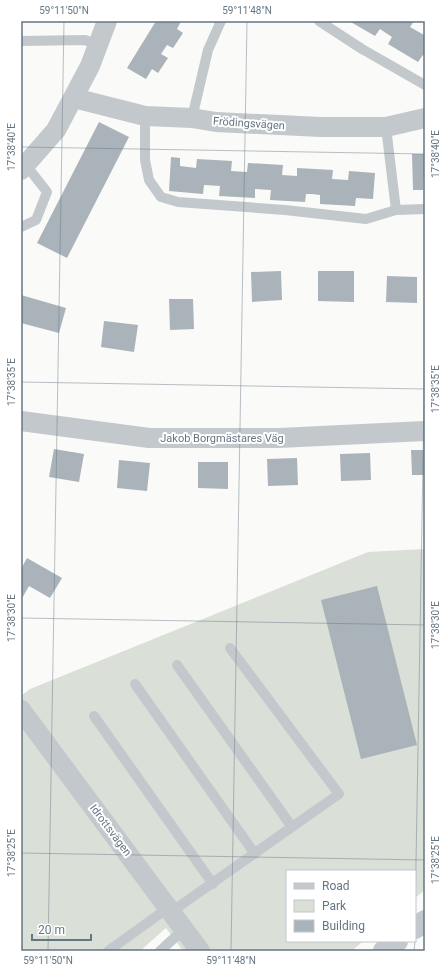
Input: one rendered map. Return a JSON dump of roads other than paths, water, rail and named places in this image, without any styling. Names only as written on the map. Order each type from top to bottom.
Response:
[{"type":"street","points":[[24,167],[56,130],[90,66],[107,21]]},
{"type":"street","name":"Frödingsvägen","points":[[74,98],[145,116],[192,118],[216,122],[314,127],[386,127],[425,118]]},
{"type":"street","name":"Jakob Borgmästares Väg","points":[[22,425],[149,438],[280,438],[425,431]]},
{"type":"street","name":"Idrottsvägen","points":[[21,710],[200,951]]},
{"type":"street","points":[[416,927],[425,921]]},
{"type":"street","points":[[384,951],[397,942]]},
{"type":"lane","points":[[192,118],[208,50],[221,21]]},
{"type":"lane","points":[[319,21],[362,49],[425,85]]},
{"type":"lane","points":[[21,41],[85,40],[98,45]]},
{"type":"lane","points":[[145,116],[145,160],[149,180],[160,197],[178,202],[285,210],[366,219],[396,210],[425,209]]},
{"type":"lane","points":[[386,127],[396,210]]},
{"type":"lane","points":[[21,227],[36,220],[47,192],[24,167]]},
{"type":"lane","points":[[108,951],[170,910],[213,884],[339,794],[230,648]]},
{"type":"lane","points":[[177,665],[292,827]]},
{"type":"lane","points":[[135,684],[255,854]]},
{"type":"lane","points":[[94,716],[213,884]]},
{"type":"lane","points":[[160,951],[184,929]]}]
